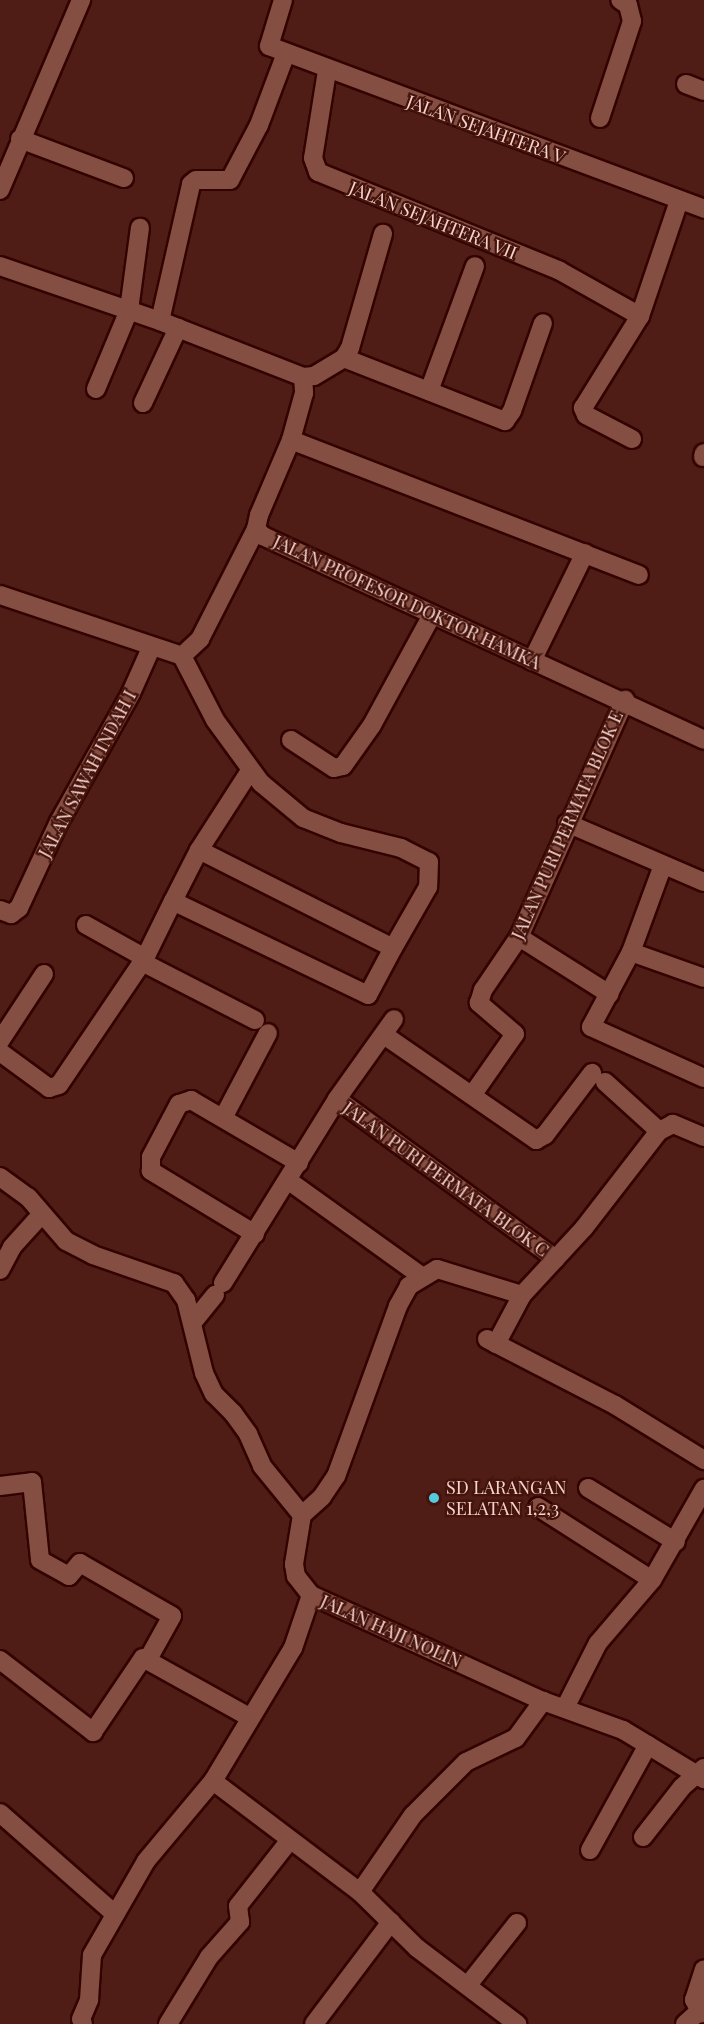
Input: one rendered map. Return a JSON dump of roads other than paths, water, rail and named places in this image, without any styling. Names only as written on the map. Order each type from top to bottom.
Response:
[{"type":"street","points":[[0,190],[81,0]]},
{"type":"street","points":[[160,321],[191,184],[230,180],[259,124],[277,50],[283,0]]},
{"type":"street","points":[[600,118],[632,21],[628,5],[620,0]]},
{"type":"street","name":"JALAN SEJAHTERA V","points":[[277,50],[327,71],[704,209]]},
{"type":"street","name":"JALAN SEJAHTERA VII","points":[[327,71],[313,158],[318,172],[560,271],[639,316]]},
{"type":"street","points":[[686,84],[704,91]]},
{"type":"street","points":[[20,139],[124,178]]},
{"type":"street","points":[[632,439],[582,413],[639,316],[679,201]]},
{"type":"street","points":[[96,389],[129,310],[140,228]]},
{"type":"street","points":[[0,266],[160,321],[303,377],[314,376],[344,358],[383,234]]},
{"type":"street","points":[[429,391],[475,266]]},
{"type":"street","points":[[344,358],[505,421],[512,411],[543,323]]},
{"type":"street","points":[[143,403],[178,328]]},
{"type":"street","name":"JALAN PROFESOR DOKTOR HAMKA","points":[[303,377],[304,393],[291,440],[256,529],[263,536],[532,661],[625,700],[704,740]]},
{"type":"street","points":[[291,440],[639,575]]},
{"type":"street","points":[[182,656],[200,639],[256,529]]},
{"type":"street","points":[[532,661],[585,553]]},
{"type":"street","points":[[0,595],[150,648],[182,656],[215,720],[250,771],[303,818],[341,833],[401,848],[429,862],[428,887],[368,995],[172,901]]},
{"type":"street","points":[[291,740],[334,768],[343,766],[372,725],[432,615]]},
{"type":"street","name":"JALAN SAWAH INDAH I","points":[[0,910],[11,914],[19,908],[59,822],[131,693],[150,648]]},
{"type":"street","name":"JALAN PURI PERMATA BLOK E","points":[[473,1094],[515,1034],[479,1003],[483,990],[519,937],[567,823],[625,700]]},
{"type":"street","points":[[0,1052],[48,1088],[59,1085],[144,960],[172,901],[200,850],[250,771]]},
{"type":"street","points":[[567,823],[704,882]]},
{"type":"street","points":[[200,850],[393,948]]},
{"type":"street","points":[[663,865],[631,952],[591,1027],[704,1077]]},
{"type":"street","points":[[86,925],[144,960],[255,1020]]},
{"type":"street","points":[[519,937],[609,994]]},
{"type":"street","points":[[631,952],[704,978]]},
{"type":"street","points":[[0,1041],[44,974]]},
{"type":"street","points":[[193,1322],[219,1289],[289,1181],[337,1099],[384,1035],[393,1019]]},
{"type":"street","points":[[223,1118],[268,1033]]},
{"type":"street","points":[[384,1035],[473,1094],[536,1140],[545,1135],[599,1078],[659,1131]]},
{"type":"street","name":"JALAN PURI PERMATA BLOK C","points":[[337,1099],[556,1259]]},
{"type":"street","points":[[255,1234],[151,1171],[151,1157],[183,1100],[191,1100],[299,1162]]},
{"type":"street","points":[[704,1137],[674,1124],[659,1131],[556,1259],[522,1295],[492,1341],[615,1405],[704,1460]]},
{"type":"street","points":[[0,1177],[28,1197],[41,1215],[66,1241],[93,1255],[174,1283],[186,1300],[204,1373],[214,1394],[238,1420],[262,1466],[302,1515],[322,1497],[336,1476],[398,1306],[420,1276],[437,1269],[522,1295]]},
{"type":"street","points":[[289,1181],[420,1276]]},
{"type":"street","points":[[0,1270],[12,1247],[41,1215]]},
{"type":"street","points":[[0,1486],[32,1482],[40,1560],[69,1575],[80,1563],[172,1616],[147,1661]]},
{"type":"street","points":[[588,1488],[676,1542]]},
{"type":"street","points":[[643,1837],[682,1787],[702,1774],[648,1744],[566,1706],[598,1642],[652,1580],[676,1542],[704,1489]]},
{"type":"street","points":[[538,1507],[652,1580]]},
{"type":"street","name":"JALAN HAJI NOLIN","points":[[302,1515],[294,1564],[296,1575],[311,1595],[543,1701],[566,1706]]},
{"type":"street","points":[[83,2024],[81,2019],[88,2000],[92,1955],[146,1861],[213,1781],[249,1717],[293,1648],[311,1595]]},
{"type":"street","points":[[0,1660],[93,1732],[143,1658],[249,1717]]},
{"type":"street","points":[[360,1892],[413,1815],[466,1762],[516,1738],[543,1701]]},
{"type":"street","points":[[590,1850],[648,1744]]},
{"type":"street","points":[[213,1781],[360,1892],[417,1948],[518,2024]]},
{"type":"street","points":[[0,1813],[115,1914]]},
{"type":"street","points":[[168,2024],[209,1958],[240,1922],[238,1906],[290,1840]]},
{"type":"street","points":[[314,2024],[392,1922]]},
{"type":"street","points":[[468,1985],[516,1923]]},
{"type":"street","points":[[685,2024],[702,2013],[694,2000],[704,1970]]},
{"type":"place","name":"SD LARANGAN SELATAN 1,2,3","points":[[434,1498]]}]
